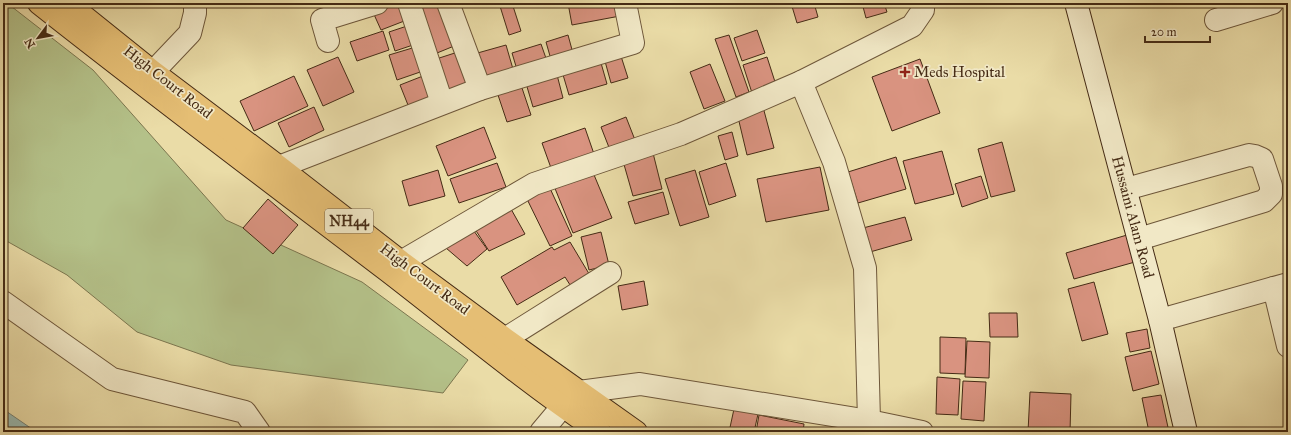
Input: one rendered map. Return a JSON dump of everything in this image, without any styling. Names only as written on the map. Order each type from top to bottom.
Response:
[{"type":"highway","name":"High Court Road","points":[[39,3],[140,84],[562,406],[600,432]]},
{"type":"highway","name":"High Court Road","points":[[67,3],[153,72],[504,339],[636,432]]},
{"type":"street","points":[[153,72],[190,32],[195,13],[195,3]]},
{"type":"street","points":[[328,41],[322,20],[377,3]]},
{"type":"street","points":[[409,3],[442,103]]},
{"type":"street","points":[[448,3],[480,89]]},
{"type":"street","points":[[279,167],[480,89],[633,43],[625,3]]},
{"type":"street","points":[[402,262],[534,184],[681,134],[801,82],[912,26],[924,10],[923,3]]},
{"type":"street","name":"Hussaini Alam Road","points":[[1076,3],[1160,320],[1186,432]]},
{"type":"street","points":[[1216,20],[1272,3]]},
{"type":"street","points":[[801,82],[834,162],[865,268],[870,421]]},
{"type":"street","points":[[1126,189],[1252,155],[1258,156],[1262,159],[1271,186],[1271,194],[1269,198],[1264,201],[1139,239]]},
{"type":"street","points":[[504,339],[610,273]]},
{"type":"street","points":[[1160,320],[1281,286],[1288,346]]},
{"type":"street","points":[[3,302],[112,379],[244,412],[259,432]]},
{"type":"street","points":[[540,432],[562,406],[579,392],[640,384],[870,421],[922,432]]},
{"type":"green space","points":[[3,3],[7,3],[93,70],[226,220],[362,282],[468,360],[443,393],[231,365],[137,332],[67,275],[3,239]]},
{"type":"water","points":[[3,409],[35,431],[36,432],[3,432]]},
{"type":"building","points":[[388,3],[405,3],[412,18],[381,30],[372,10]]},
{"type":"building","points":[[433,3],[444,3],[459,44],[437,53],[421,8]]},
{"type":"building","points":[[499,3],[512,3],[521,31],[509,35]]},
{"type":"building","points":[[568,3],[618,3],[620,16],[572,25]]},
{"type":"building","points":[[791,3],[814,3],[818,17],[797,23]]},
{"type":"building","points":[[862,3],[884,3],[887,12],[866,18]]},
{"type":"building","points":[[410,25],[416,44],[395,51],[389,32]]},
{"type":"building","points":[[757,30],[765,53],[742,61],[734,38]]},
{"type":"building","points":[[383,31],[389,50],[357,61],[350,42]]},
{"type":"building","points":[[568,35],[574,57],[552,63],[546,42]]},
{"type":"building","points":[[729,35],[749,92],[736,97],[715,39]]},
{"type":"building","points":[[541,44],[548,64],[518,73],[512,53]]},
{"type":"building","points":[[506,45],[515,76],[483,85],[474,54]]},
{"type":"building","points":[[419,46],[426,70],[397,80],[389,55]]},
{"type":"building","points":[[619,50],[628,78],[611,83],[603,54]]},
{"type":"building","points":[[461,51],[474,89],[443,100],[430,61]]},
{"type":"building","points":[[599,56],[607,84],[569,95],[561,68]]},
{"type":"building","points":[[338,57],[354,92],[323,106],[307,70]]},
{"type":"building","points":[[767,57],[777,88],[753,96],[743,65]]},
{"type":"building","points":[[920,59],[940,113],[892,131],[872,77]]},
{"type":"building","points":[[710,64],[725,101],[704,109],[690,72]]},
{"type":"building","points":[[556,71],[563,98],[533,107],[525,80]]},
{"type":"building","points":[[428,74],[438,98],[410,110],[400,85]]},
{"type":"building","points":[[294,76],[308,106],[254,131],[240,101]]},
{"type":"building","points":[[519,79],[531,115],[507,122],[495,86]]},
{"type":"building","points":[[314,107],[324,130],[289,147],[278,123]]},
{"type":"building","points":[[763,107],[774,148],[747,155],[737,113]]},
{"type":"building","points":[[626,117],[635,140],[610,150],[601,127]]},
{"type":"building","points":[[484,127],[496,158],[448,176],[436,146]]},
{"type":"building","points":[[585,128],[594,154],[551,168],[542,143]]},
{"type":"building","points":[[732,132],[738,156],[725,160],[718,136]]},
{"type":"building","points":[[1002,142],[1015,191],[991,197],[978,149]]},
{"type":"building","points":[[942,151],[954,194],[915,204],[903,161]]},
{"type":"building","points":[[653,153],[662,189],[633,196],[623,161]]},
{"type":"building","points":[[896,157],[906,189],[858,203],[848,172]]},
{"type":"building","points":[[497,163],[506,187],[459,203],[450,179]]},
{"type":"building","points":[[726,163],[736,196],[709,205],[699,172]]},
{"type":"building","points":[[820,167],[829,210],[766,222],[757,179]]},
{"type":"building","points":[[438,170],[445,196],[409,206],[402,181]]},
{"type":"building","points":[[592,170],[612,218],[573,233],[554,186]]},
{"type":"building","points":[[695,170],[709,217],[680,226],[665,179]]},
{"type":"building","points":[[981,176],[988,198],[962,207],[955,184]]},
{"type":"building","points":[[548,184],[572,236],[550,246],[525,195]]},
{"type":"building","points":[[663,192],[669,214],[635,224],[628,202]]},
{"type":"building","points":[[268,199],[298,225],[273,254],[243,228]]},
{"type":"building","points":[[511,209],[525,234],[489,251],[473,226]]},
{"type":"building","points":[[905,217],[912,240],[870,252],[863,228]]},
{"type":"building","points":[[471,227],[487,249],[467,266],[446,248]]},
{"type":"building","points":[[601,232],[609,265],[589,270],[581,237]]},
{"type":"building","points":[[1127,235],[1135,262],[1074,279],[1066,253]]},
{"type":"building","points":[[570,242],[591,277],[572,288],[565,277],[517,305],[501,277],[552,247],[554,250]]},
{"type":"building","points":[[644,281],[648,305],[622,310],[618,286]]},
{"type":"building","points":[[1094,282],[1108,334],[1082,341],[1068,289]]},
{"type":"building","points":[[989,313],[1017,313],[1018,337],[990,337]]},
{"type":"building","points":[[1147,329],[1150,348],[1130,352],[1126,333]]},
{"type":"building","points":[[940,337],[966,338],[965,374],[940,373]]},
{"type":"building","points":[[967,341],[990,342],[989,378],[965,377]]},
{"type":"building","points":[[1151,351],[1159,384],[1133,391],[1125,357]]},
{"type":"building","points":[[937,377],[960,379],[958,415],[936,414]]},
{"type":"building","points":[[963,381],[986,382],[984,421],[961,419]]},
{"type":"building","points":[[1030,392],[1071,394],[1070,432],[1028,432]]},
{"type":"building","points":[[1161,395],[1169,432],[1149,432],[1142,398]]},
{"type":"building","points":[[734,409],[758,414],[754,432],[729,432]]},
{"type":"building","points":[[759,415],[804,424],[803,432],[756,432]]},
{"type":"building","points":[[811,428],[835,432],[811,432]]},
{"type":"place","name":"Meds Hospital","points":[[905,72]]}]
